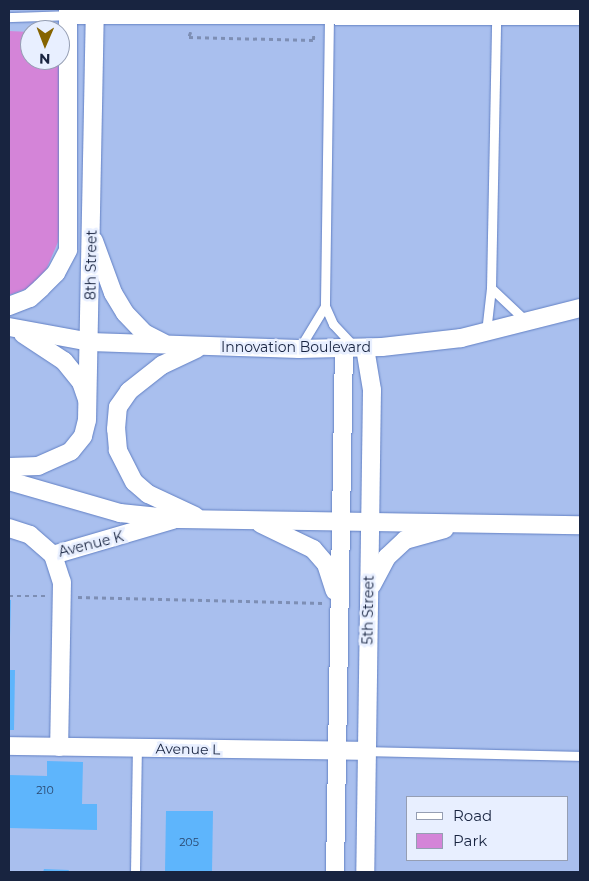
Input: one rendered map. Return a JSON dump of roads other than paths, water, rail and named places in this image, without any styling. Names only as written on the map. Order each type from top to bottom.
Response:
[{"type":"street","points":[[68,12],[195,15],[275,12],[323,16],[507,14],[580,16]]},
{"type":"street","name":"8th Street","points":[[9,306],[30,298],[41,288],[56,273],[68,250],[68,12]]},
{"type":"street","name":"8th Street","points":[[9,467],[38,466],[71,451],[83,436],[89,404],[95,12]]},
{"type":"street","points":[[92,236],[113,293],[125,313],[144,333],[169,346]]},
{"type":"street","name":"Innovation Boulevard","points":[[11,327],[90,342],[299,349],[355,348],[461,338],[580,308]]},
{"type":"street","points":[[11,327],[64,361],[81,382],[89,404]]},
{"type":"street","points":[[201,346],[162,365],[129,391],[118,407],[116,429],[118,450],[134,482],[148,494],[201,519]]},
{"type":"street","name":"5th Street","points":[[335,872],[337,751],[336,603],[355,348]]},
{"type":"street","name":"5th Street","points":[[355,348],[372,390],[365,872]]},
{"type":"street","points":[[9,481],[120,513],[178,519],[580,526]]},
{"type":"street","name":"Avenue K","points":[[9,528],[30,535],[53,555],[178,519]]},
{"type":"street","points":[[248,520],[313,549],[326,564],[336,603]]},
{"type":"street","points":[[368,595],[376,574],[386,557],[405,540],[466,524]]},
{"type":"street","points":[[53,555],[62,582],[60,747]]},
{"type":"street","name":"Avenue L","points":[[9,746],[366,751]]},
{"type":"lane","points":[[9,17],[68,12]]},
{"type":"lane","points":[[486,332],[491,288],[507,14]]},
{"type":"lane","points":[[323,16],[325,306],[333,324],[355,348]]},
{"type":"lane","points":[[491,288],[527,322]]},
{"type":"lane","points":[[299,349],[325,306]]},
{"type":"lane","points":[[135,872],[137,748]]},
{"type":"lane","points":[[366,751],[580,756]]}]
